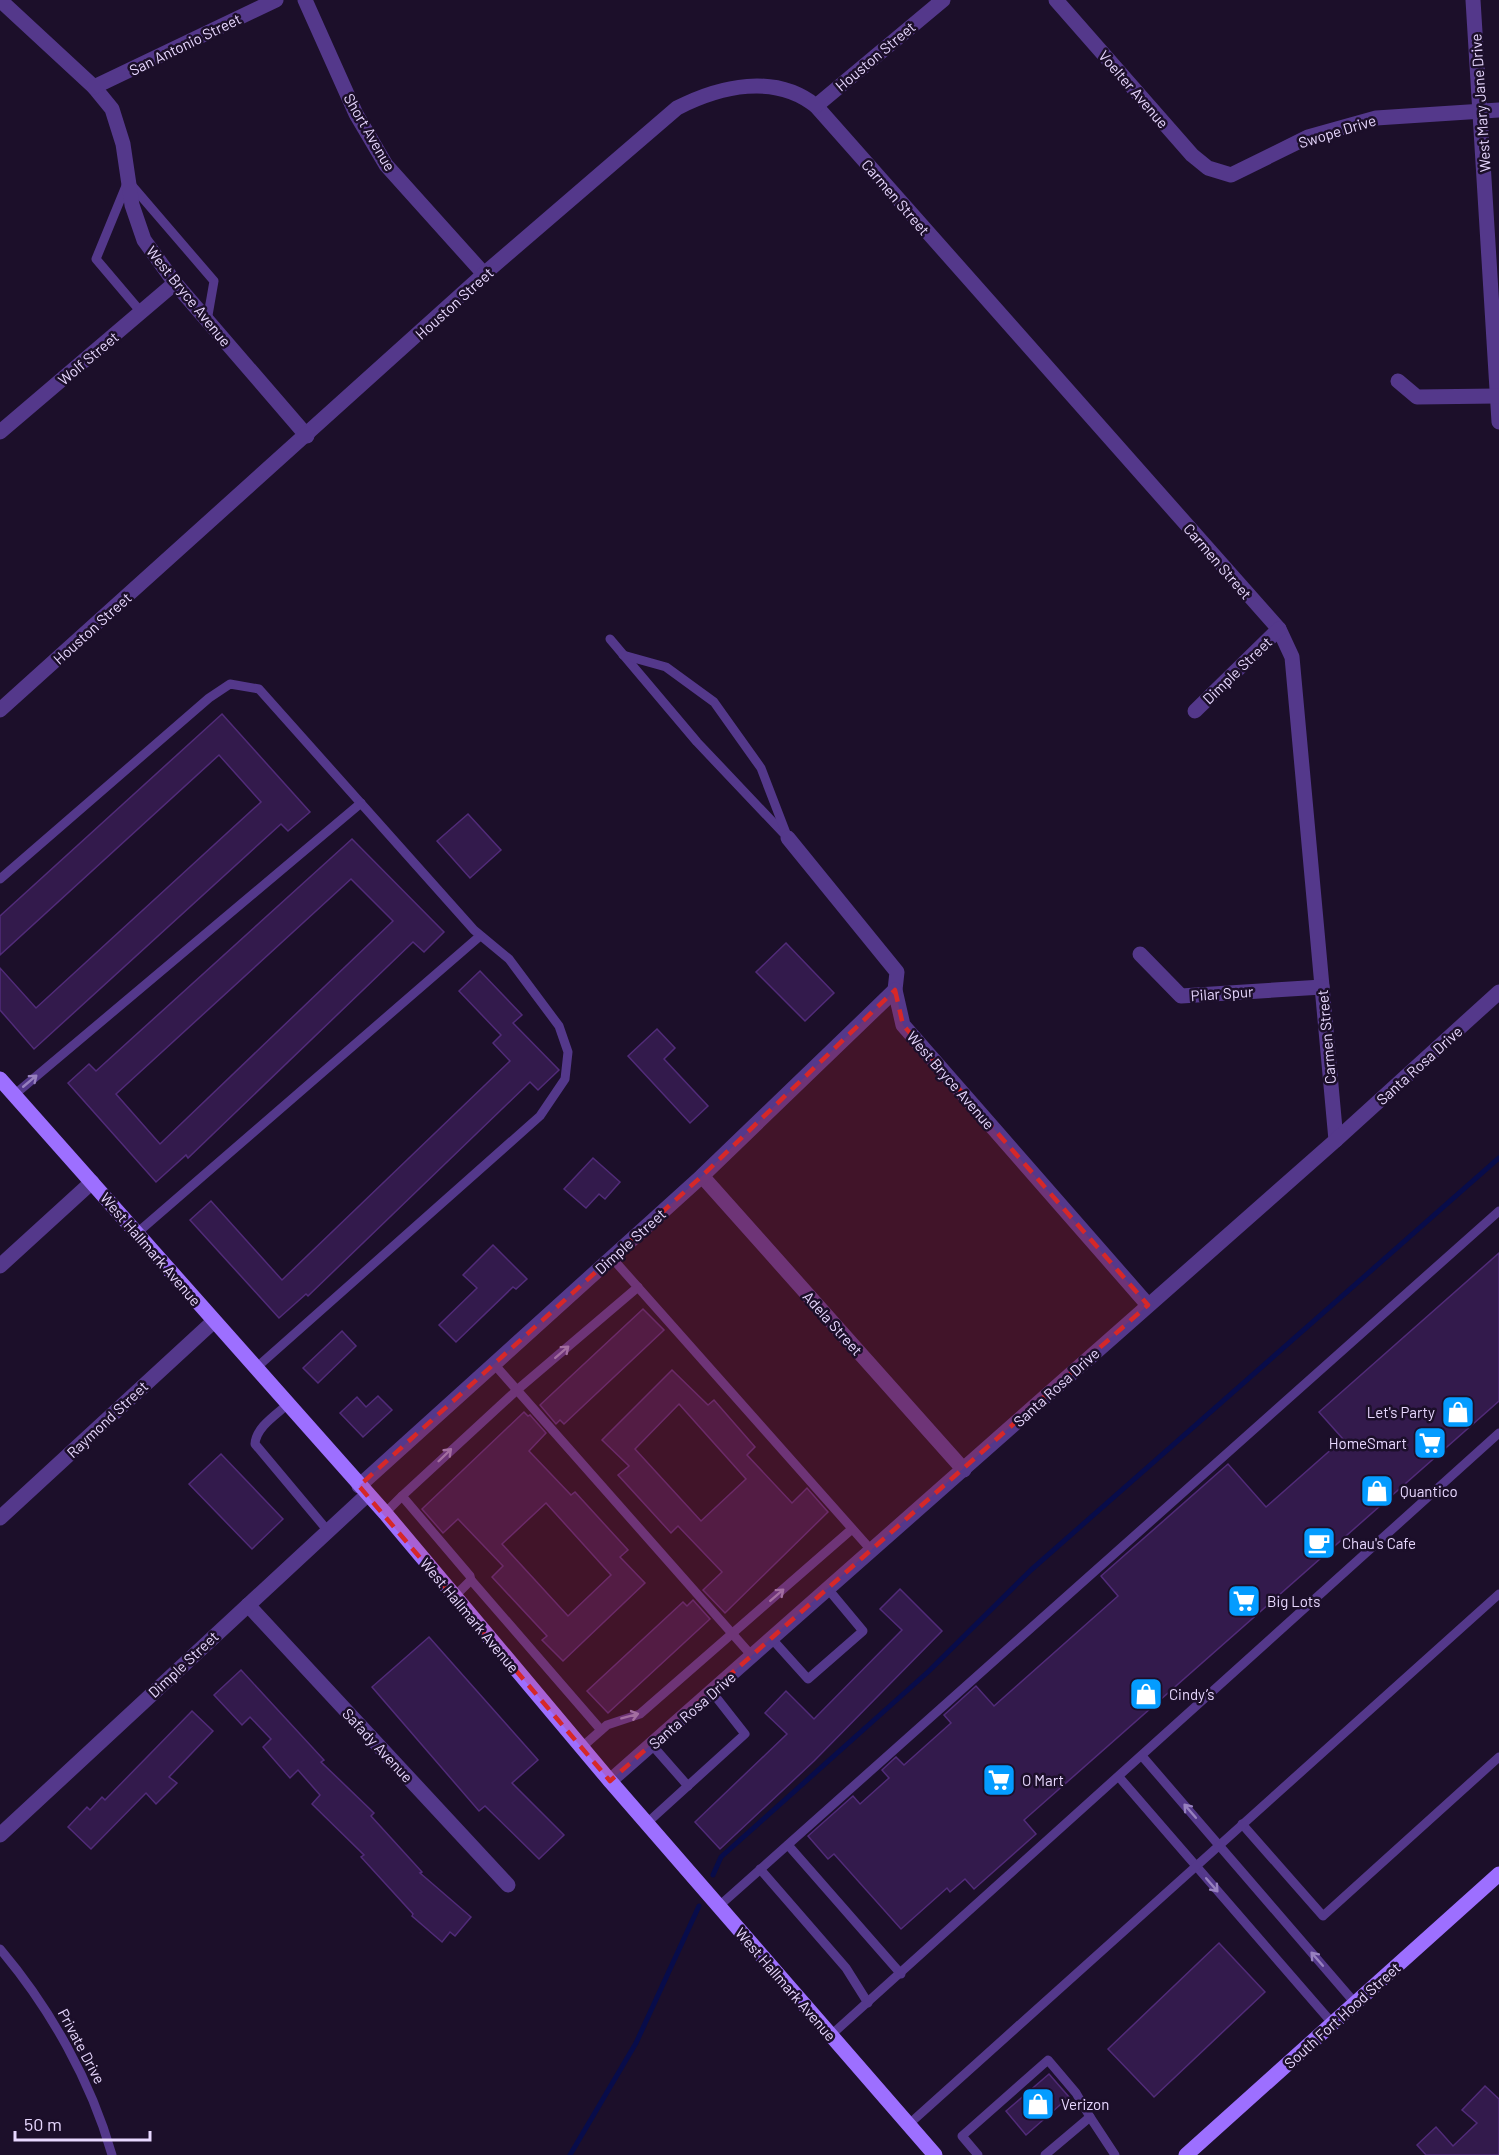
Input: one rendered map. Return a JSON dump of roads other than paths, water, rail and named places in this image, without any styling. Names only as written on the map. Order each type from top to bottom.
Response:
[{"type":"street","name":"West Bryce Avenue","points":[[0,0],[94,87],[112,110],[123,144],[132,205],[144,240],[175,283],[307,436]]},
{"type":"street","name":"San Antonio Street","points":[[94,87],[276,0]]},
{"type":"street","name":"Short Avenue","points":[[305,0],[357,114],[386,165],[484,274]]},
{"type":"street","name":"Houston Street","points":[[0,710],[307,436],[484,274],[677,108],[705,93],[752,85],[802,94],[816,106],[943,0]]},
{"type":"street","name":"Voelter Avenue","points":[[1056,0],[1192,155],[1217,172]]},
{"type":"street","name":"West Mary Jane Drive","points":[[1473,0],[1499,422]]},
{"type":"street","name":"Carmen Street","points":[[816,106],[1279,629],[1292,657],[1336,1140]]},
{"type":"street","name":"Swope Drive","points":[[1217,172],[1231,176],[1308,137],[1376,118],[1499,110]]},
{"type":"street","name":"Wolf Street","points":[[0,432],[175,283]]},
{"type":"street","points":[[1398,381],[1417,398],[1497,396]]},
{"type":"street","name":"Dimple Street","points":[[1195,711],[1279,629]]},
{"type":"street","name":"West Bryce Avenue","points":[[788,838],[897,972],[895,990],[903,1025],[1148,1305]]},
{"type":"street","name":"Pilar Spur","points":[[1140,954],[1181,996],[1322,987]]},
{"type":"street","name":"Dimple Street","points":[[0,1834],[328,1531],[363,1490],[494,1364],[702,1176],[895,990]]},
{"type":"street","name":"Santa Rosa Drive","points":[[610,1781],[1336,1140],[1499,992]]},
{"type":"street","name":"West Hallmark Avenue","points":[[0,1080],[385,1513],[610,1781],[934,2155]]},
{"type":"street","name":"Adela Street","points":[[702,1176],[964,1470]]},
{"type":"street","points":[[0,1266],[92,1182]]},
{"type":"street","name":"Raymond Street","points":[[0,1518],[214,1320]]},
{"type":"street","name":"Safady Avenue","points":[[248,1605],[508,1885]]},
{"type":"street","name":"South Fort Hood Street","points":[[1186,2155],[1499,1874]]},
{"type":"lane","points":[[141,312],[96,259],[129,181],[214,281],[207,321]]},
{"type":"lane","name":"West Bryce Avenue","points":[[610,639],[697,742],[788,838]]},
{"type":"lane","name":"West Bryce Avenue","points":[[623,655],[666,667],[714,702],[761,768],[788,838]]},
{"type":"lane","points":[[0,879],[209,698],[230,684],[259,689],[480,936],[509,959],[559,1026],[568,1052],[565,1079],[540,1116],[256,1368]]},
{"type":"lane","points":[[14,1095],[361,803]]},
{"type":"lane","points":[[137,1233],[480,936]]},
{"type":"lane","points":[[719,1906],[1499,1211]]},
{"type":"lane","points":[[612,1258],[872,1551]]},
{"type":"lane","points":[[385,1513],[517,1390],[638,1287]]},
{"type":"lane","points":[[494,1364],[752,1656]]},
{"type":"lane","points":[[288,1404],[261,1428],[255,1444],[328,1531]]},
{"type":"lane","points":[[831,2035],[1499,1434]]},
{"type":"lane","points":[[402,1496],[471,1580],[601,1730]]},
{"type":"lane","points":[[582,1747],[601,1730],[625,1717],[640,1714],[852,1528]]},
{"type":"lane","points":[[454,1597],[471,1580]]},
{"type":"lane","points":[[772,1638],[808,1679],[864,1631],[828,1589]]},
{"type":"lane","points":[[908,2125],[1499,1594]]},
{"type":"lane","points":[[647,1823],[745,1734],[712,1692]]},
{"type":"lane","points":[[652,1745],[688,1785]]},
{"type":"lane","points":[[1142,1756],[1356,2003]]},
{"type":"lane","points":[[1242,1824],[1323,1916],[1499,1757]]},
{"type":"lane","points":[[1119,1777],[1333,2024]]},
{"type":"lane","points":[[788,1845],[901,1974]]},
{"type":"lane","points":[[760,1869],[846,1968],[868,2003]]},
{"type":"lane","name":"Private Drive","points":[[0,1949],[42,2004],[100,2113],[112,2155]]},
{"type":"lane","points":[[0,1967],[9,1960]]},
{"type":"lane","points":[[978,2155],[962,2136],[1048,2060],[1076,2093],[1111,2154]]},
{"type":"lane","points":[[1045,2155],[1090,2117]]},
{"type":"waterway","points":[[713,1875],[721,1857],[929,1671],[1031,1570],[1499,1158]]},
{"type":"waterway","points":[[570,2155],[636,2043],[699,1906]]},
{"type":"place","name":"Let's Party","points":[[1458,1412]]},
{"type":"place","name":"HomeSmart","points":[[1430,1443]]},
{"type":"place","name":"Quantico","points":[[1377,1491]]},
{"type":"place","name":"Chau's Cafe","points":[[1319,1543]]},
{"type":"place","name":"Big Lots","points":[[1244,1601]]},
{"type":"place","name":"Cindy’s","points":[[1146,1694]]},
{"type":"place","name":"O Mart","points":[[999,1780]]},
{"type":"place","name":"Verizon","points":[[1038,2104]]}]
